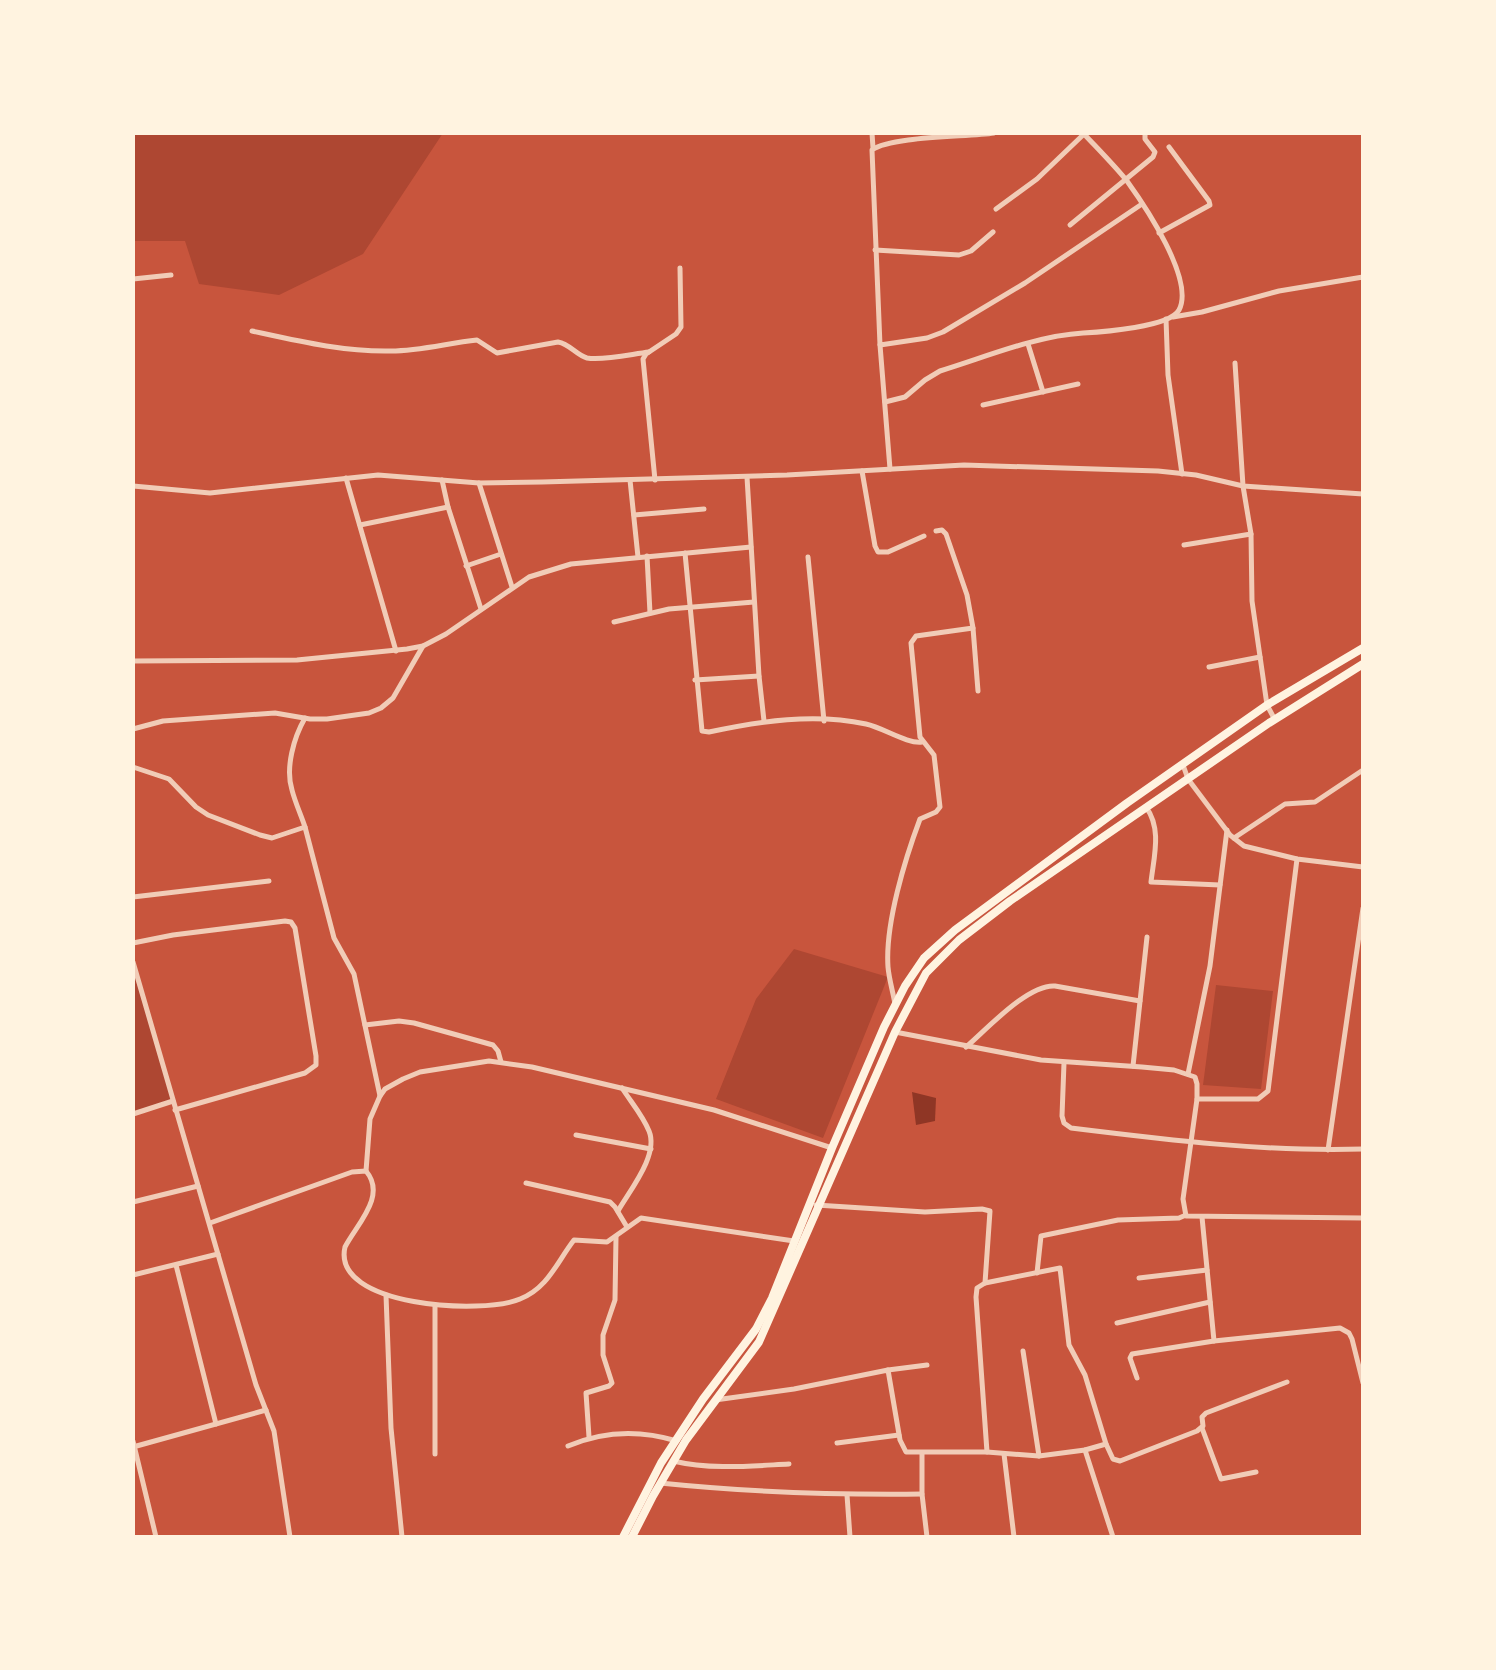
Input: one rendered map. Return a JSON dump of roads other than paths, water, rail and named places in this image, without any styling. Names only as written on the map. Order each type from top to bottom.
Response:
[{"type":"main road","points":[[623,1537],[652,1478],[703,1399],[757,1329],[895,1004],[913,973],[942,940],[1127,803],[1267,705],[1363,648]]},
{"type":"main road","points":[[632,1537],[685,1440],[759,1342],[895,1032],[926,973],[942,955],[1010,901],[1275,720],[1363,664]]},
{"type":"street","points":[[872,133],[880,345],[890,469]]},
{"type":"street","points":[[873,148],[924,138],[994,133]]},
{"type":"street","points":[[996,209],[1037,179],[1085,133],[1142,204],[1176,266],[1182,294],[1180,309],[1173,317]]},
{"type":"street","points":[[1070,225],[1153,157],[1155,152],[1145,139],[1145,133]]},
{"type":"street","points":[[1158,233],[1210,205],[1170,146]]},
{"type":"street","points":[[880,345],[927,338],[943,332],[1025,283],[1142,204]]},
{"type":"street","points":[[875,250],[959,255],[971,251],[993,232]]},
{"type":"street","points":[[655,480],[642,362],[644,356],[676,334],[681,327],[680,268]]},
{"type":"street","points":[[133,279],[171,275]]},
{"type":"street","points":[[884,402],[905,397],[940,371],[1028,344],[1070,334],[1123,330],[1173,317],[1202,313],[1279,291],[1363,277]]},
{"type":"street","points":[[1166,319],[1168,375],[1182,474]]},
{"type":"street","points":[[252,331],[330,347],[372,351],[422,349],[477,340],[497,353],[558,342],[566,344],[582,356],[592,358],[649,352]]},
{"type":"street","points":[[1028,344],[1043,391]]},
{"type":"street","points":[[1236,363],[1244,486],[1251,534],[1252,601],[1267,705],[1275,720]]},
{"type":"street","points":[[982,405],[1078,384]]},
{"type":"street","points":[[133,486],[226,493],[387,474],[479,483],[747,477],[964,465],[1182,474],[1244,486],[1363,494]]},
{"type":"street","points":[[862,471],[878,552],[888,552],[924,536]]},
{"type":"street","points":[[747,477],[758,676],[764,720]]},
{"type":"street","points":[[346,478],[396,651]]},
{"type":"street","points":[[442,480],[481,609]]},
{"type":"street","points":[[630,480],[638,557]]},
{"type":"street","points":[[479,483],[512,587]]},
{"type":"street","points":[[360,525],[448,507]]},
{"type":"street","points":[[634,515],[704,509]]},
{"type":"street","points":[[936,531],[942,530],[946,534],[961,573],[973,628],[978,691]]},
{"type":"street","points":[[1184,545],[1251,534]]},
{"type":"street","points":[[133,661],[297,660],[396,651],[423,646],[446,634],[512,587],[551,569],[571,564],[751,547]]},
{"type":"street","points":[[685,553],[695,680],[700,727],[703,732],[764,720],[824,720],[868,724],[911,742],[922,742]]},
{"type":"street","points":[[466,566],[501,554]]},
{"type":"street","points":[[647,556],[650,613]]},
{"type":"street","points":[[808,557],[824,720]]},
{"type":"street","points":[[614,622],[690,606],[754,602]]},
{"type":"street","points":[[895,1004],[887,965],[896,901],[920,819],[936,812],[940,807],[934,755],[922,742],[919,733],[912,640],[920,635],[973,628]]},
{"type":"street","points":[[133,729],[149,723],[275,713],[305,718],[346,717],[369,713],[381,708],[398,691],[423,646]]},
{"type":"street","points":[[1209,667],[1260,657]]},
{"type":"street","points":[[695,680],[758,676]]},
{"type":"street","points":[[305,718],[296,733],[290,787],[305,827],[334,938],[354,974],[380,1096]]},
{"type":"street","points":[[1183,765],[1188,779],[1227,830],[1251,849],[1297,859],[1363,867]]},
{"type":"street","points":[[133,767],[169,779],[196,807],[208,815],[260,835],[272,838],[305,827]]},
{"type":"street","points":[[1234,838],[1285,804],[1315,802],[1363,770]]},
{"type":"street","points":[[1127,803],[1134,815]]},
{"type":"street","points":[[1146,807],[1156,828],[1152,881],[1220,885]]},
{"type":"street","points":[[1188,1073],[1210,966],[1227,830]]},
{"type":"street","points":[[1197,1099],[1258,1099],[1268,1091],[1297,859]]},
{"type":"street","points":[[133,897],[269,881]]},
{"type":"street","points":[[1328,1150],[1363,908]]},
{"type":"street","points":[[133,943],[173,935],[285,921],[291,922],[295,928],[316,1065],[305,1073],[175,1110]]},
{"type":"street","points":[[1133,1066],[1147,937]]},
{"type":"street","points":[[133,962],[256,1385],[274,1431],[290,1537]]},
{"type":"street","points":[[967,1047],[1025,997],[1044,986],[1140,1001]]},
{"type":"street","points":[[365,1025],[399,1021],[414,1023],[493,1045],[501,1062]]},
{"type":"street","points":[[895,1032],[1064,1063],[1133,1066],[1188,1073],[1196,1080],[1197,1099],[1183,1199],[1185,1215]]},
{"type":"street","points":[[794,1241],[728,1233],[646,1217],[603,1243],[574,1240],[547,1281],[517,1301],[495,1306],[435,1305],[386,1295],[359,1280],[348,1270],[343,1255],[374,1196],[373,1182],[366,1171],[370,1119],[380,1096],[394,1083],[420,1072],[477,1062],[501,1062],[714,1110],[832,1148]]},
{"type":"street","points":[[1064,1063],[1062,1116],[1066,1126],[1190,1143],[1328,1150],[1363,1149]]},
{"type":"street","points":[[618,1211],[652,1149],[649,1130],[622,1088]]},
{"type":"street","points":[[133,1114],[173,1101]]},
{"type":"street","points":[[576,1135],[652,1149]]},
{"type":"street","points":[[210,1223],[352,1172],[366,1171]]},
{"type":"street","points":[[526,1182],[610,1202],[627,1227]]},
{"type":"street","points":[[133,1202],[198,1186]]},
{"type":"street","points":[[809,1204],[926,1212],[982,1209],[990,1211],[985,1283]]},
{"type":"street","points":[[1037,1273],[1041,1236],[1118,1220],[1179,1218],[1185,1215],[1363,1217]]},
{"type":"street","points":[[1202,1217],[1214,1341]]},
{"type":"street","points":[[589,1437],[586,1393],[612,1383],[603,1355],[603,1335],[615,1300],[615,1237]]},
{"type":"street","points":[[133,1275],[218,1254]]},
{"type":"street","points":[[176,1265],[216,1424]]},
{"type":"street","points":[[987,1452],[977,1288],[985,1283],[1060,1268],[1069,1345],[1085,1375],[1113,1459],[1120,1461],[1202,1428]]},
{"type":"street","points":[[1139,1278],[1207,1270]]},
{"type":"street","points":[[386,1295],[391,1428],[402,1537]]},
{"type":"street","points":[[1117,1323],[1210,1302]]},
{"type":"street","points":[[435,1305],[435,1454]]},
{"type":"street","points":[[1137,1378],[1130,1358],[1132,1354],[1214,1341],[1340,1328],[1349,1333],[1352,1339],[1363,1383]]},
{"type":"street","points":[[1023,1351],[1039,1456]]},
{"type":"street","points":[[715,1400],[794,1389],[888,1370],[927,1366]]},
{"type":"street","points":[[888,1370],[899,1435],[906,1452],[987,1452],[1039,1456],[1085,1450],[1106,1444]]},
{"type":"street","points":[[1256,1472],[1221,1479],[1202,1428],[1204,1414],[1287,1382]]},
{"type":"street","points":[[156,1537],[133,1445],[266,1410]]},
{"type":"street","points":[[568,1446],[589,1437],[647,1434],[677,1441]]},
{"type":"street","points":[[837,1443],[899,1435]]},
{"type":"street","points":[[1085,1450],[1113,1537]]},
{"type":"street","points":[[922,1453],[922,1494],[927,1537]]},
{"type":"street","points":[[1004,1454],[1014,1537]]},
{"type":"street","points":[[673,1461],[724,1467],[789,1464]]},
{"type":"street","points":[[660,1483],[715,1489],[922,1494]]},
{"type":"street","points":[[847,1494],[850,1537]]}]
